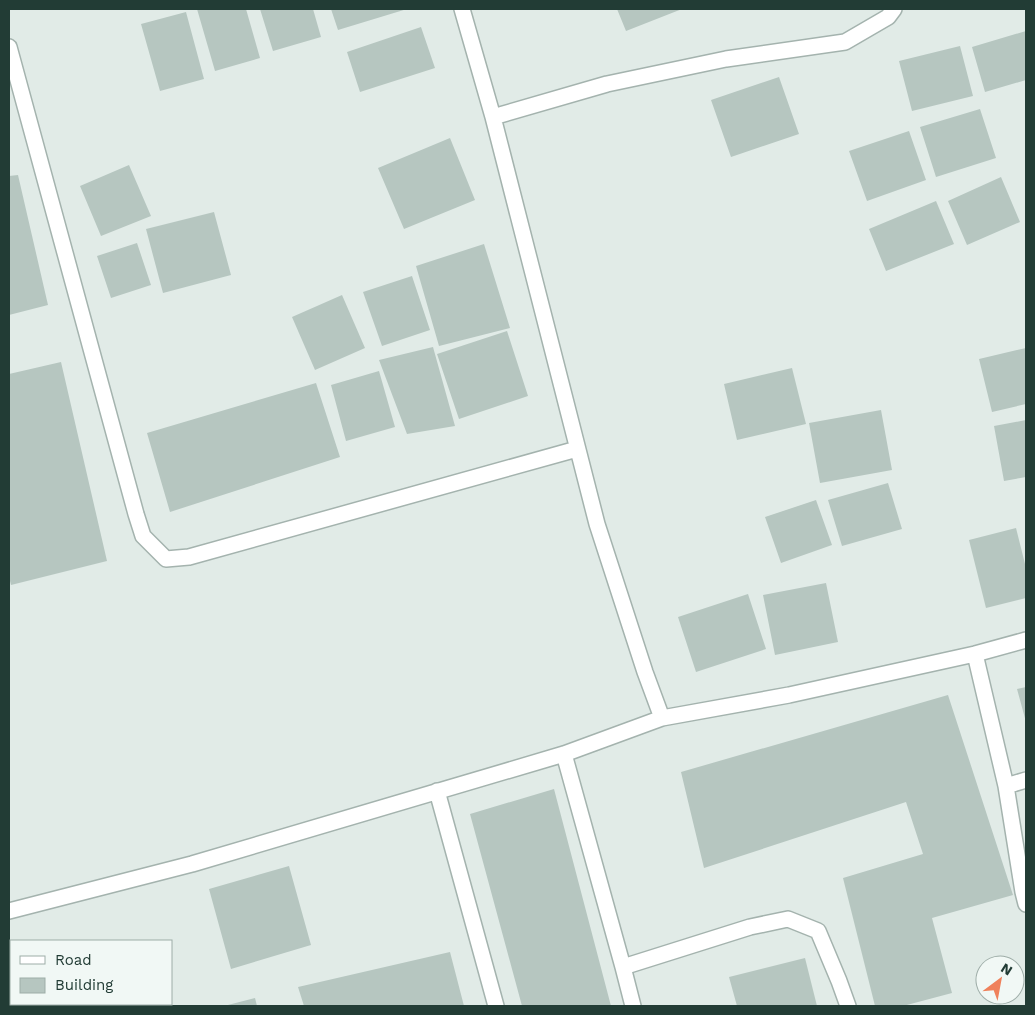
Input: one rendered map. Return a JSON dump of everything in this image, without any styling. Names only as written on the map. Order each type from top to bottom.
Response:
[{"type":"street","points":[[462,9],[493,117],[597,524],[645,672],[662,718]]},
{"type":"street","points":[[493,117],[616,82],[726,59],[845,42],[888,16],[894,9]]},
{"type":"street","points":[[9,47],[136,514],[143,536],[166,559],[189,557],[577,449]]},
{"type":"street","points":[[9,911],[192,864],[564,754],[662,718],[789,695],[975,654],[1026,640]]},
{"type":"street","points":[[975,654],[1006,786],[1026,904]]},
{"type":"street","points":[[564,754],[624,967],[633,1006]]},
{"type":"street","points":[[1006,786],[1026,780]]},
{"type":"street","points":[[437,791],[496,1006]]},
{"type":"street","points":[[624,967],[750,927],[788,919],[818,932],[848,1006]]},
{"type":"building","points":[[197,9],[246,9],[260,58],[215,71]]},
{"type":"building","points":[[260,9],[313,9],[321,37],[273,51]]},
{"type":"building","points":[[331,9],[407,9],[338,30]]},
{"type":"building","points":[[617,9],[682,9],[626,31]]},
{"type":"building","points":[[186,12],[204,79],[160,91],[141,24]]},
{"type":"building","points":[[421,27],[435,68],[360,92],[347,52]]},
{"type":"building","points":[[1026,31],[1026,80],[985,92],[972,47]]},
{"type":"building","points":[[960,46],[973,96],[912,111],[899,61]]},
{"type":"building","points":[[779,77],[799,134],[731,157],[711,100]]},
{"type":"building","points":[[980,109],[996,158],[936,177],[920,127]]},
{"type":"building","points":[[909,131],[926,180],[867,201],[849,151]]},
{"type":"building","points":[[450,138],[475,200],[404,229],[378,168]]},
{"type":"building","points":[[129,165],[151,216],[101,236],[80,186]]},
{"type":"building","points":[[18,175],[48,305],[9,315],[9,176]]},
{"type":"building","points":[[1001,177],[1020,222],[967,245],[948,201]]},
{"type":"building","points":[[936,201],[954,244],[886,271],[869,229]]},
{"type":"building","points":[[214,212],[231,275],[163,293],[146,229]]},
{"type":"building","points":[[137,243],[151,285],[111,298],[97,256]]},
{"type":"building","points":[[484,244],[510,328],[439,346],[416,266]]},
{"type":"building","points":[[412,276],[430,330],[382,346],[363,292]]},
{"type":"building","points":[[342,295],[365,348],[315,370],[292,317]]},
{"type":"building","points":[[507,331],[528,396],[459,419],[437,354]]},
{"type":"building","points":[[433,347],[455,426],[407,434],[379,360]]},
{"type":"building","points":[[1026,348],[1026,404],[992,412],[979,359]]},
{"type":"building","points":[[61,362],[107,561],[11,585],[9,577],[9,374]]},
{"type":"building","points":[[792,368],[806,424],[737,440],[724,384]]},
{"type":"building","points":[[379,371],[395,427],[346,441],[331,385]]},
{"type":"building","points":[[316,383],[340,457],[170,512],[147,433]]},
{"type":"building","points":[[881,410],[892,470],[820,483],[809,423]]},
{"type":"building","points":[[1026,420],[1026,477],[1004,481],[994,426]]},
{"type":"building","points":[[888,483],[902,529],[842,546],[828,500]]},
{"type":"building","points":[[816,500],[832,545],[781,563],[765,517]]},
{"type":"building","points":[[1016,528],[1026,568],[1026,598],[986,608],[969,540]]},
{"type":"building","points":[[826,583],[838,642],[775,655],[763,595]]},
{"type":"building","points":[[748,594],[766,649],[696,672],[678,617]]},
{"type":"building","points":[[1026,687],[1026,722],[1017,689]]},
{"type":"building","points":[[948,695],[1013,895],[932,918],[952,993],[903,1006],[875,1006],[843,878],[923,854],[906,802],[704,868],[681,772]]},
{"type":"building","points":[[554,789],[611,1006],[522,1006],[470,814]]},
{"type":"building","points":[[289,866],[311,945],[231,969],[209,889]]},
{"type":"building","points":[[450,952],[464,1006],[304,1006],[298,987]]},
{"type":"building","points":[[805,958],[817,1006],[737,1006],[729,977]]},
{"type":"building","points":[[255,998],[257,1006],[224,1006]]}]
